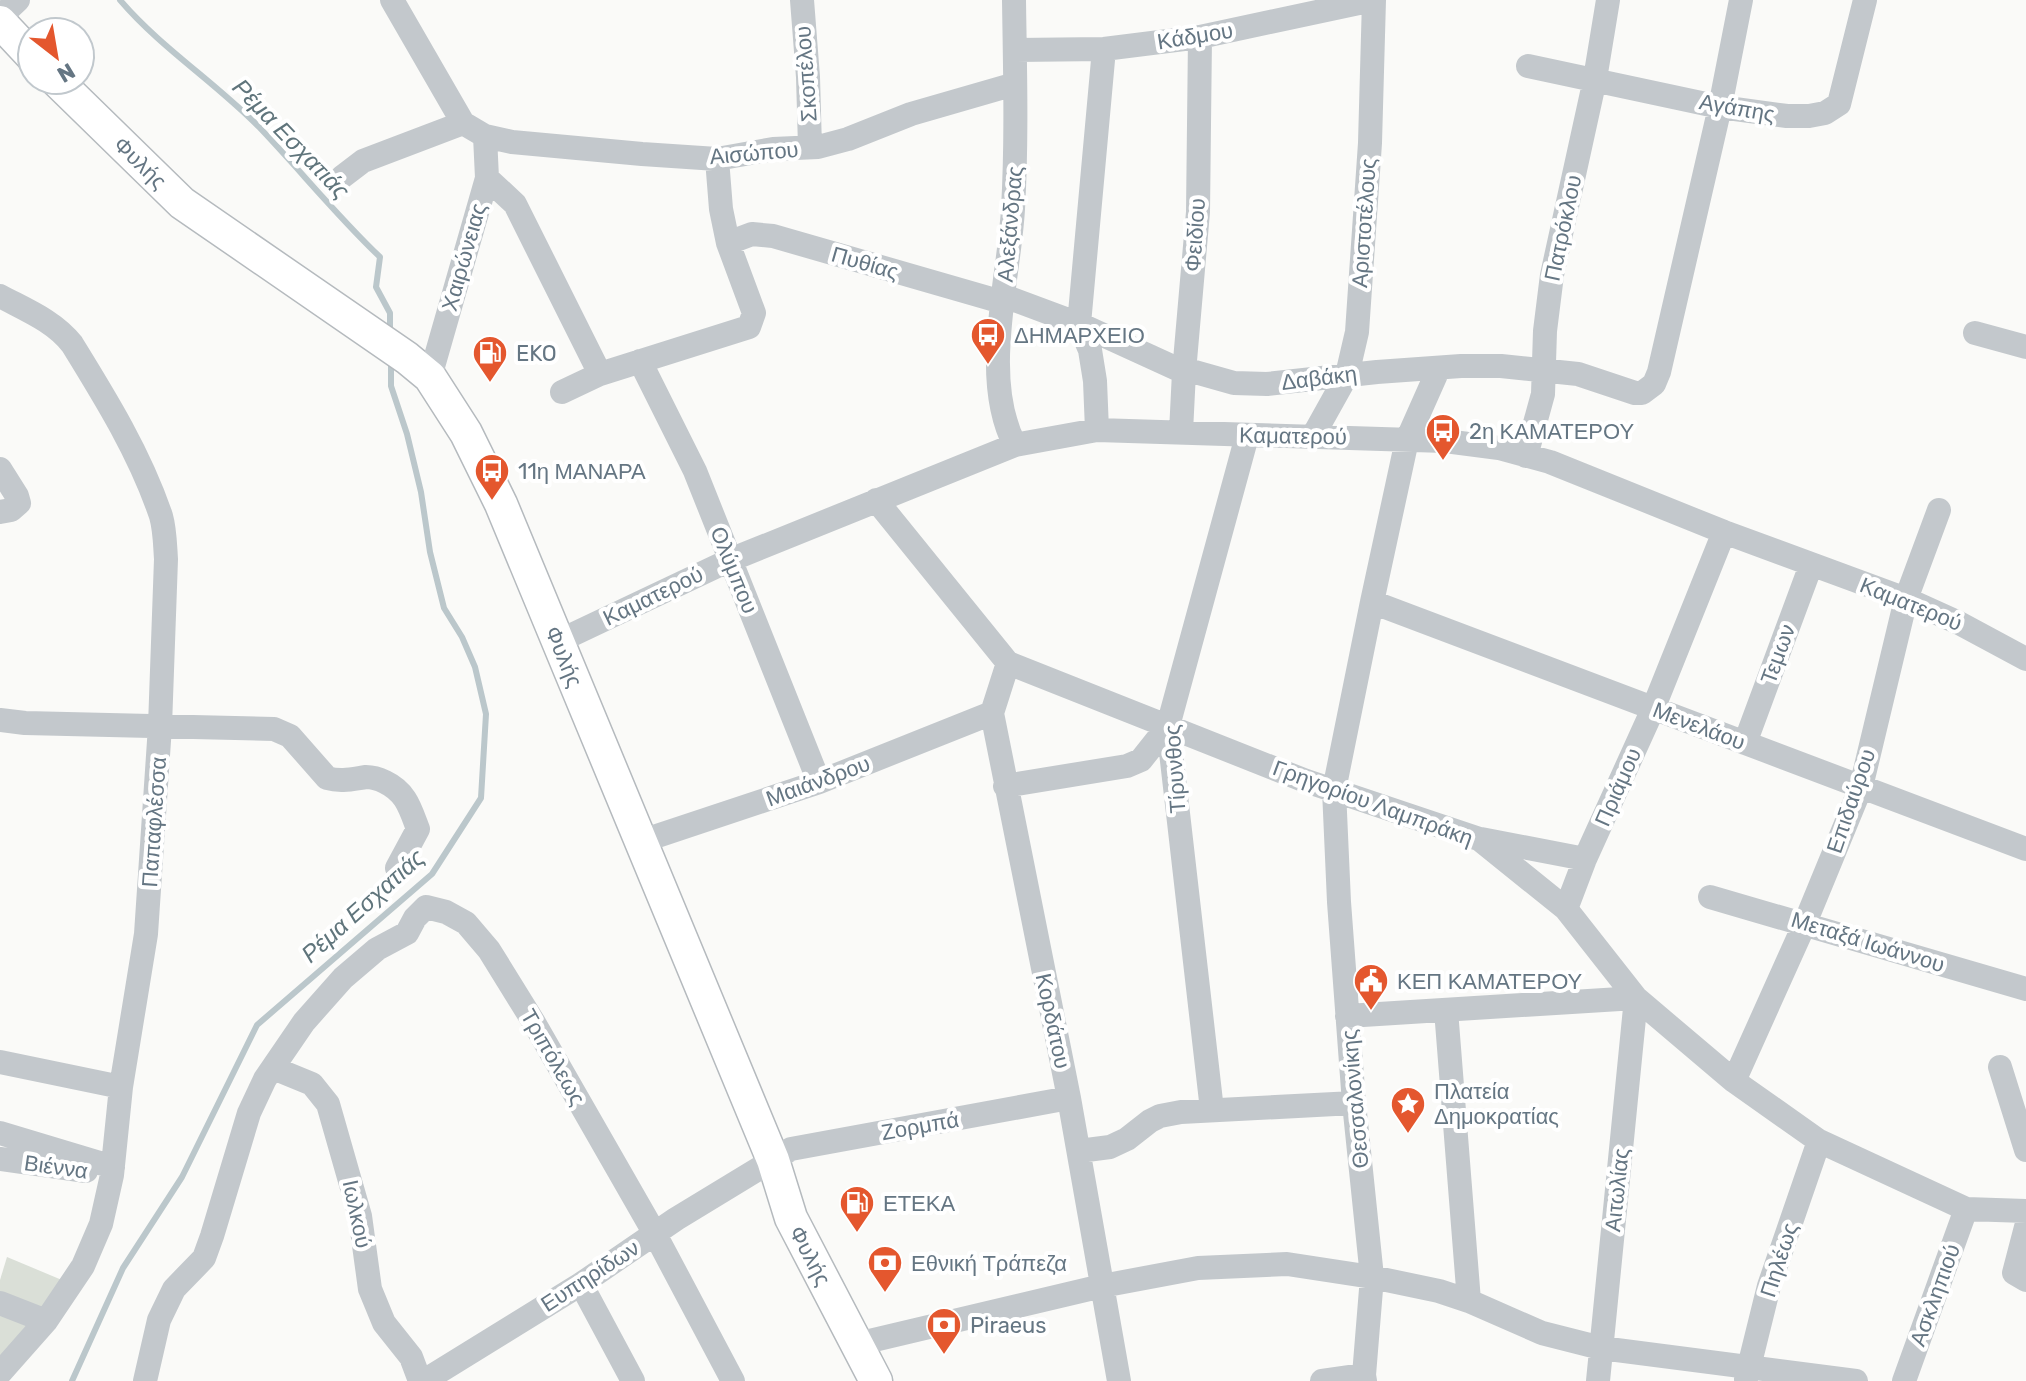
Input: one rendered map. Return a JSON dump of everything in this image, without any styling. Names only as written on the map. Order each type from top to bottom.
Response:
[{"type":"main road","points":[[0,20],[16,38]]},
{"type":"main road","name":"Φυλής","points":[[72,96],[182,203],[430,377],[466,433],[501,504],[642,841],[773,1160],[791,1218],[876,1381]]},
{"type":"street","points":[[0,20],[18,0]]},
{"type":"street","points":[[392,0],[463,123],[485,136]]},
{"type":"street","name":"Σκοπέλου","points":[[802,0],[810,147]]},
{"type":"street","name":"Αλεξάνδρας","points":[[1014,0],[1013,211],[998,365],[1001,403],[1008,432],[1015,445]]},
{"type":"street","name":"Κάδμου","points":[[1015,50],[1104,49],[1200,37],[1373,0]]},
{"type":"street","name":"Αριστοτέλους","points":[[1313,436],[1347,375],[1357,332],[1370,143],[1373,0]]},
{"type":"street","name":"Πατρόκλου","points":[[1526,456],[1543,394],[1545,331],[1552,275],[1595,79],[1608,0]]},
{"type":"street","points":[[1720,107],[1741,0]]},
{"type":"street","name":"Αγάπης","points":[[1528,66],[1720,107],[1787,116],[1825,113],[1839,104],[1865,0]]},
{"type":"street","name":"Φειδίου","points":[[1181,432],[1198,212],[1200,37]]},
{"type":"street","points":[[1097,430],[1090,350],[1079,324],[1104,49]]},
{"type":"street","name":"Αισώπου","points":[[485,136],[512,142],[717,159],[848,139],[911,114],[1015,84]]},
{"type":"street","name":"Δαβάκη","points":[[1003,299],[1079,324],[1184,372],[1247,385],[1439,368],[1501,366],[1578,374],[1642,393],[1654,384],[1659,372],[1720,107]]},
{"type":"street","points":[[342,177],[363,161],[463,123]]},
{"type":"street","name":"Χαιρώνειας","points":[[430,377],[487,178],[485,136]]},
{"type":"street","points":[[562,392],[600,374],[749,327],[754,313],[728,243],[721,209],[717,159]]},
{"type":"street","points":[[487,178],[515,204],[600,374]]},
{"type":"street","name":"Πυθίας","points":[[728,243],[752,234],[773,236],[1003,299]]},
{"type":"street","name":"Παπαφλέσσα","points":[[0,296],[53,325],[72,344],[125,432],[161,517],[166,559],[160,726],[146,934],[121,1087],[112,1171],[101,1224],[83,1266],[46,1321],[0,1373]]},
{"type":"street","points":[[1975,333],[2026,347]]},
{"type":"street","name":"Ολύμπου","points":[[640,361],[695,471],[819,782]]},
{"type":"street","name":"Θεσσαλονίκης","points":[[1365,1378],[1372,1277],[1347,1016],[1334,790],[1407,440],[1439,368]]},
{"type":"street","name":"Καματερού","points":[[559,641],[730,560],[1015,445],[1097,430],[1445,441],[1499,448],[1550,462],[1724,532],[1906,599],[2026,659]]},
{"type":"street","name":"Τίρυνθος","points":[[1212,1110],[1168,726],[1247,436]]},
{"type":"street","points":[[0,469],[19,503],[11,510],[0,512]]},
{"type":"street","name":"Γρηγορίου Λαμπράκη","points":[[876,500],[1008,663],[1334,790],[1479,839],[1566,909],[1636,998],[1734,1081],[1819,1141],[1966,1209],[2026,1211]]},
{"type":"street","name":"Επιδαύρου","points":[[1734,1081],[1805,923],[1861,787],[1906,599],[1939,510]]},
{"type":"street","name":"Πριάμου","points":[[1566,909],[1585,859],[1653,709],[1724,532]]},
{"type":"street","name":"Τεμων","points":[[1745,743],[1811,565]]},
{"type":"street","name":"Μενελάου","points":[[1372,602],[2026,849]]},
{"type":"street","name":"Κορδάτου","points":[[1008,663],[992,713],[1069,1098],[1119,1381]]},
{"type":"street","name":"Μαιάνδρου","points":[[642,841],[819,782],[992,713]]},
{"type":"street","points":[[0,720],[274,729],[290,736],[327,778],[353,780],[370,776],[399,789],[408,802],[418,829],[397,868]]},
{"type":"street","points":[[1005,786],[1127,766],[1141,760],[1168,726]]},
{"type":"street","points":[[1479,839],[1585,859]]},
{"type":"street","name":"Μεταξά Ιωάννου","points":[[1710,897],[2026,989]]},
{"type":"street","name":"Τριπόλεως","points":[[273,1068],[304,1022],[343,978],[377,949],[407,933],[426,907],[446,912],[466,923],[489,950],[655,1234]]},
{"type":"street","points":[[1347,1016],[1636,998]]},
{"type":"street","name":"Αιτωλίας","points":[[1598,1381],[1636,998]]},
{"type":"street","points":[[1446,1010],[1469,1301]]},
{"type":"street","points":[[0,1062],[121,1087]]},
{"type":"street","points":[[2000,1067],[2026,1150]]},
{"type":"street","points":[[145,1381],[159,1320],[174,1289],[204,1258],[249,1113],[273,1068]]},
{"type":"street","name":"Ιωλκού","points":[[273,1068],[312,1084],[328,1104],[360,1216],[370,1289],[384,1323],[411,1357],[422,1381]]},
{"type":"street","name":"Ζορμπά","points":[[655,1234],[791,1149],[1069,1098]]},
{"type":"street","points":[[1079,1151],[1110,1147],[1160,1116],[1181,1112],[1354,1103]]},
{"type":"street","points":[[0,1133],[112,1171]]},
{"type":"street","name":"Πηλέως","points":[[1747,1374],[1769,1286],[1819,1141]]},
{"type":"street","name":"Βιέννα","points":[[0,1159],[112,1171]]},
{"type":"street","name":"Ασκληπιού","points":[[1904,1381],[1966,1209]]},
{"type":"street","points":[[2026,1227],[2014,1273],[2026,1280]]},
{"type":"street","name":"Ευπηρίδων","points":[[422,1381],[581,1284],[655,1234],[733,1381]]},
{"type":"street","points":[[857,1344],[1102,1286],[1198,1268],[1287,1264],[1439,1291],[1542,1333],[1601,1348],[1747,1374],[1856,1381]]},
{"type":"street","points":[[581,1284],[633,1381]]},
{"type":"street","points":[[0,1303],[46,1321]]},
{"type":"street","points":[[1322,1381],[1365,1378]]},
{"type":"shaded area","points":[[7,1257],[81,1288],[0,1381],[0,1280]]},
{"type":"waterway","name":"Ρέμα Εσχατιάς","points":[[120,0],[153,34],[259,127],[380,257],[376,287],[390,313],[390,327]]},
{"type":"waterway","name":"Ρέμα Εσχατιάς","points":[[72,1381],[123,1268],[182,1177],[257,1025],[432,874],[481,798],[486,714],[475,667],[462,637],[444,608],[430,552],[421,492],[391,386],[391,366]]},
{"type":"place","name":"ΔΗΜΑΡΧΕΙΟ","points":[[988,366]]},
{"type":"place","name":"EKO","points":[[490,384]]},
{"type":"place","name":"2η ΚΑΜΑΤΕΡΟΥ","points":[[1443,462]]},
{"type":"place","name":"11η ΜΑΝΑΡΑ","points":[[492,502]]},
{"type":"place","name":"ΚΕΠ ΚΑΜΑΤΕΡΟΥ","points":[[1371,1012]]},
{"type":"place","name":"Πλατεία Δημοκρατίας","points":[[1408,1135]]},
{"type":"place","name":"ΕΤΕΚΑ","points":[[857,1234]]},
{"type":"place","name":"Εθνική Τράπεζα","points":[[885,1294]]},
{"type":"place","name":"Piraeus","points":[[944,1356]]}]
